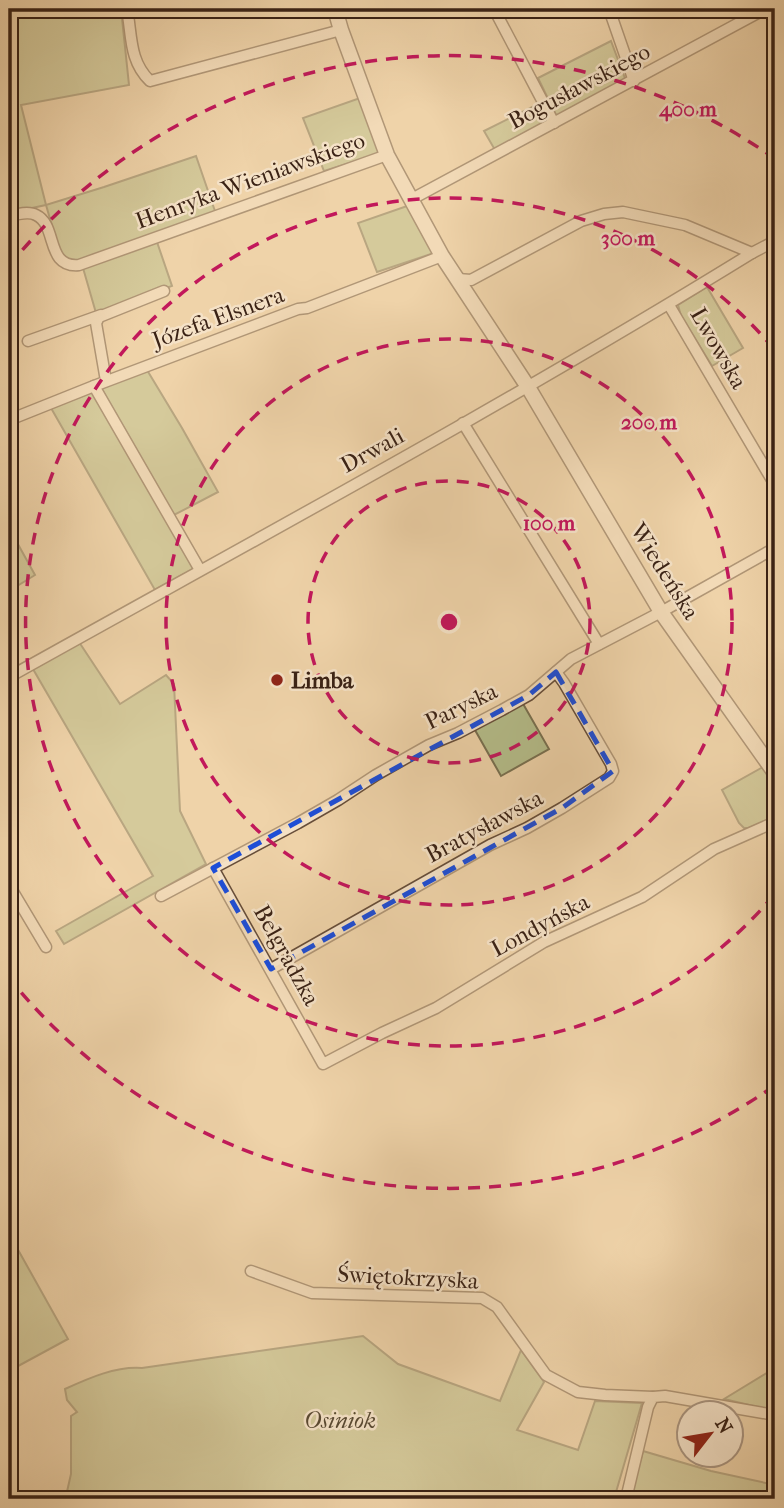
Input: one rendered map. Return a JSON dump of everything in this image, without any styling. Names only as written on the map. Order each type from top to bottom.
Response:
[{"type":"street","points":[[127,9],[135,57],[139,69],[150,81],[341,30]]},
{"type":"street","points":[[335,9],[387,155]]},
{"type":"street","points":[[494,9],[554,123]]},
{"type":"street","points":[[609,9],[634,81]]},
{"type":"street","name":"Bogusławskiego","points":[[412,198],[765,9]]},
{"type":"street","name":"Henryka Wieniawskiego","points":[[9,216],[30,213],[38,216],[44,222],[58,257],[64,263],[79,265],[387,155],[442,257],[458,279]]},
{"type":"street","points":[[458,279],[471,280],[581,221],[604,214],[623,212],[685,225],[752,253],[775,241]]},
{"type":"street","name":"Drwali","points":[[9,677],[528,387],[752,253]]},
{"type":"street","name":"Józefa Elsnera","points":[[9,420],[106,381],[442,257]]},
{"type":"street","name":"Wiedeńska","points":[[458,279],[528,387],[661,612],[775,773]]},
{"type":"street","points":[[28,341],[164,291]]},
{"type":"street","name":"Lwowska","points":[[669,305],[775,485]]},
{"type":"street","points":[[101,315],[96,323],[106,381]]},
{"type":"street","points":[[94,386],[200,570]]},
{"type":"street","points":[[463,423],[599,644]]},
{"type":"street","name":"Paryska","points":[[161,896],[308,817],[429,745],[458,733],[529,695],[566,662],[775,548]]},
{"type":"street","name":"Bratysławska","points":[[271,969],[490,845],[527,828],[609,778],[613,771],[611,764],[556,672]]},
{"type":"street","name":"Londyńska","points":[[323,1064],[436,1008],[544,943],[642,897],[715,849],[775,822]]},
{"type":"street","name":"Belgradzka","points":[[213,868],[323,1064]]},
{"type":"street","points":[[9,885],[46,947]]},
{"type":"street","name":"Świętokrzyska","points":[[251,1271],[312,1293],[481,1298],[497,1307],[546,1376],[578,1392],[653,1397],[665,1395],[775,1415]]},
{"type":"street","points":[[626,1499],[648,1407],[653,1397]]},
{"type":"highlighted area","points":[[556,672],[613,771],[562,808],[271,969],[213,868],[529,695]]},
{"type":"green space","points":[[9,9],[121,9],[129,85],[21,105],[46,205],[9,213]]},
{"type":"green space","points":[[611,41],[626,81],[557,117],[538,78]]},
{"type":"green space","points":[[360,98],[382,153],[324,171],[303,118]]},
{"type":"green space","points":[[540,103],[549,121],[495,150],[484,131]]},
{"type":"green space","points":[[196,156],[216,214],[79,260],[69,260],[61,257],[46,205]]},
{"type":"green space","points":[[410,205],[437,252],[377,272],[358,223]]},
{"type":"green space","points":[[157,242],[172,286],[96,313],[83,268]]},
{"type":"green space","points":[[707,287],[743,348],[712,366],[681,316],[678,305]]},
{"type":"green space","points":[[147,370],[218,492],[174,515],[101,388]]},
{"type":"green space","points":[[93,392],[195,568],[155,590],[51,408]]},
{"type":"green space","points":[[9,528],[35,575],[9,591]]},
{"type":"green space","points":[[79,642],[120,704],[166,675],[174,684],[180,811],[206,864],[64,944],[56,931],[153,876],[33,669]]},
{"type":"green space","points":[[522,702],[549,749],[501,776],[475,730]]},
{"type":"green space","points":[[763,767],[775,785],[775,817],[744,828],[722,790]]},
{"type":"green space","points":[[12,1239],[68,1339],[9,1371],[9,1241]]},
{"type":"green space","name":"Osiniok","points":[[363,1336],[398,1364],[500,1401],[521,1350],[544,1382],[517,1430],[578,1450],[595,1401],[642,1403],[614,1499],[61,1499],[66,1496],[71,1474],[71,1416],[77,1412],[67,1400],[65,1389],[122,1369]]},
{"type":"green space","points":[[775,1368],[775,1411],[746,1404],[746,1400],[724,1399]]},
{"type":"green space","points":[[643,1451],[676,1461],[676,1470],[708,1470],[775,1485],[775,1499],[630,1499]]},
{"type":"place","name":"Limba","points":[[277,680]]}]
